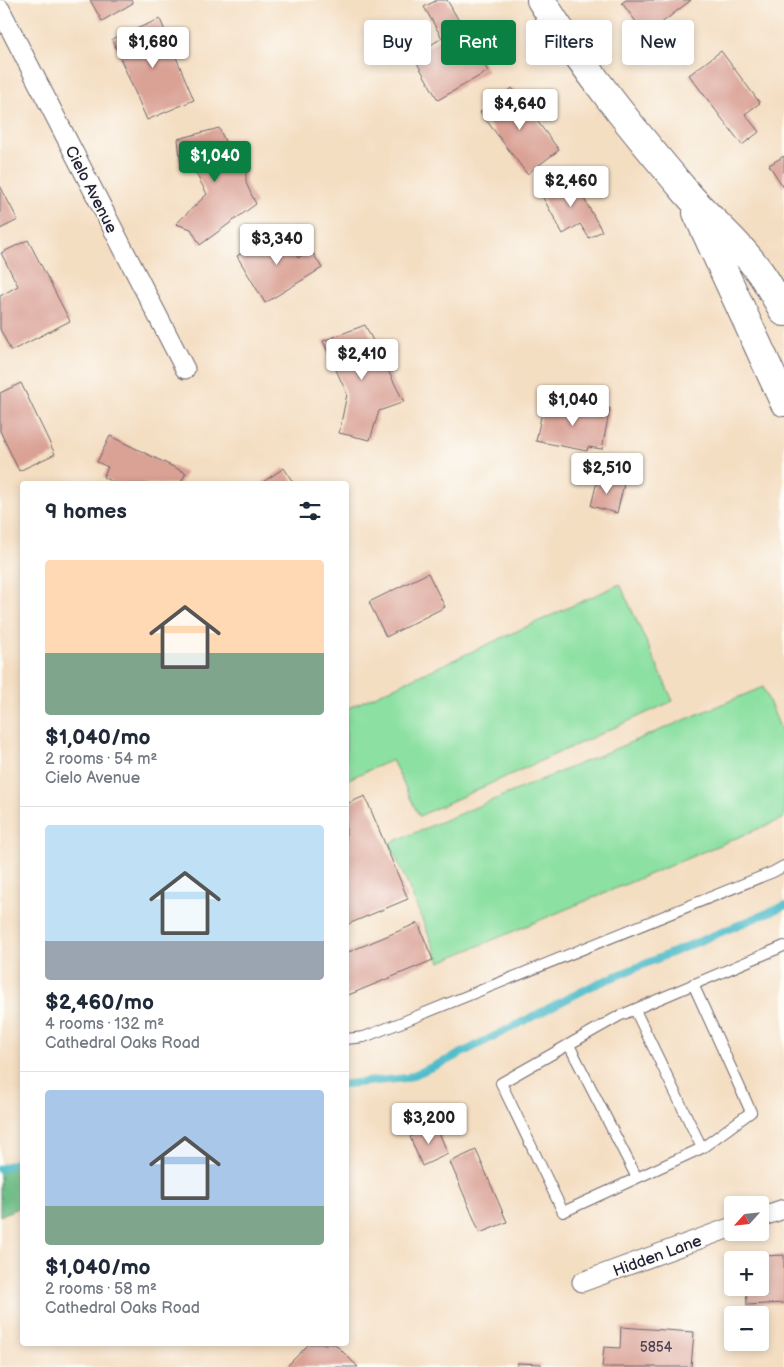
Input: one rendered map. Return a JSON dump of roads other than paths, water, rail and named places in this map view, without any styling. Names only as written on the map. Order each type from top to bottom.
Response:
[{"type":"main road","points":[[541,0],[564,37],[618,109],[687,194],[726,233],[757,268],[784,312]]},
{"type":"main road","points":[[687,194],[784,402]]},
{"type":"street","name":"Cielo Avenue","points":[[0,9],[185,369]]},
{"type":"street","points":[[769,1214],[784,1209]]},
{"type":"street","name":"Hidden Lane","points":[[582,1282],[724,1231]]},
{"type":"lane","points":[[349,1038],[364,1037],[405,1021],[784,866]]},
{"type":"lane","points":[[693,984],[751,1112],[702,1148],[563,1212],[501,1083],[619,1016],[635,1010],[693,984],[784,946]]},
{"type":"lane","points":[[635,1010],[702,1148]]},
{"type":"lane","points":[[569,1045],[637,1178]]},
{"type":"waterway","points":[[349,1084],[407,1078],[450,1059],[592,986],[784,906]]},
{"type":"waterway","points":[[0,1169],[20,1161]]}]
